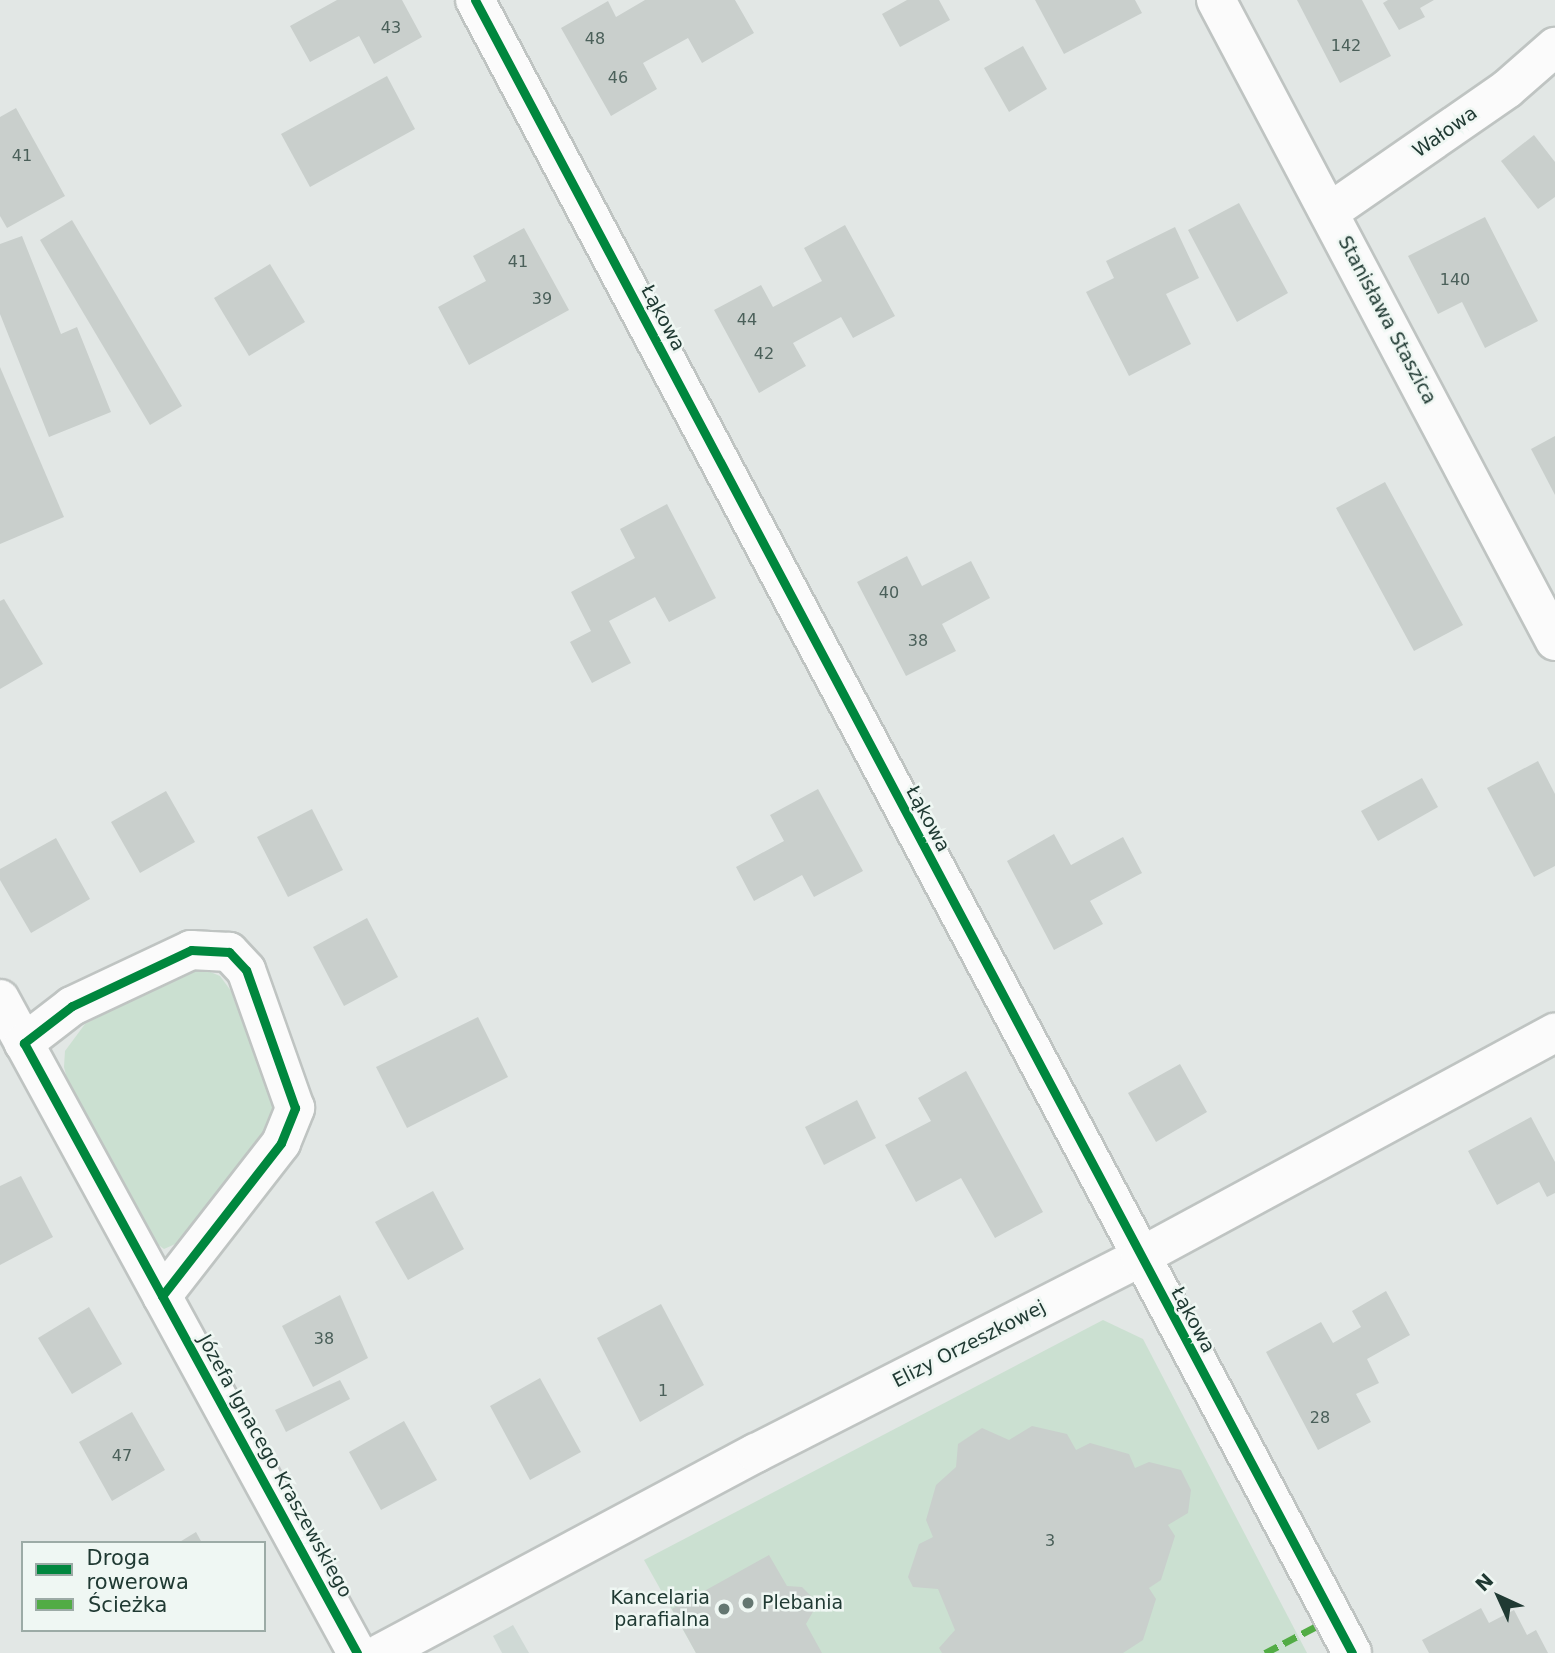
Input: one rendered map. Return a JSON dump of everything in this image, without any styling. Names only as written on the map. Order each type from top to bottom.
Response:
[{"type":"street","name":"Łąkowa","points":[[475,0],[1352,1653]]},
{"type":"street","name":"Stanisława Staszica","points":[[1216,0],[1331,211],[1555,641]]},
{"type":"street","name":"Wałowa","points":[[1331,211],[1507,89],[1555,47]]},
{"type":"street","points":[[24,1042],[72,1006],[191,950],[229,952],[246,970],[295,1108],[281,1143],[162,1296]]},
{"type":"street","name":"Józefa Ignacego Kraszewskiego","points":[[0,999],[357,1653]]},
{"type":"street","name":"Elizy Orzeszkowej","points":[[381,1653],[756,1453],[1140,1257],[1555,1033]]},
{"type":"shaded area","points":[[513,1625],[529,1653],[502,1653],[493,1636]]},
{"type":"green space","points":[[203,969],[220,976],[231,991],[274,1109],[269,1130],[182,1241],[164,1249],[153,1241],[68,1083],[64,1067],[65,1051],[85,1024],[185,973]]},
{"type":"green space","points":[[1103,1320],[1143,1339],[1307,1653],[696,1653],[644,1560]]},
{"type":"building","points":[[337,0],[402,0],[422,37],[374,64],[359,36],[310,62],[290,26]]},
{"type":"building","points":[[645,0],[735,0],[754,33],[702,63],[688,38],[643,63],[657,89],[611,116],[561,28],[608,1],[616,17]]},
{"type":"building","points":[[907,0],[939,0],[950,20],[900,47],[882,14]]},
{"type":"building","points":[[1035,0],[1135,0],[1142,13],[1064,54]]},
{"type":"building","points":[[1297,0],[1362,0],[1391,56],[1340,83]]},
{"type":"building","points":[[1388,0],[1434,0],[1420,8],[1425,17],[1399,30],[1383,3]]},
{"type":"building","points":[[1023,46],[1047,89],[1009,112],[984,68]]},
{"type":"building","points":[[387,76],[415,129],[310,187],[281,134]]},
{"type":"building","points":[[16,108],[65,196],[7,228],[0,216],[0,117]]},
{"type":"building","points":[[1534,135],[1555,162],[1555,197],[1538,209],[1501,161]]},
{"type":"building","points":[[1239,203],[1288,293],[1237,322],[1188,230]]},
{"type":"building","points":[[1485,217],[1538,321],[1485,348],[1462,302],[1438,314],[1408,256]]},
{"type":"building","points":[[72,220],[182,406],[150,425],[40,240]]},
{"type":"building","points":[[845,225],[895,316],[853,338],[841,317],[793,343],[806,366],[759,393],[714,310],[761,285],[773,307],[822,281],[804,248]]},
{"type":"building","points":[[1175,227],[1199,278],[1166,294],[1191,344],[1129,376],[1086,292],[1114,278],[1106,261]]},
{"type":"building","points":[[524,228],[569,310],[469,365],[438,307],[486,281],[473,256]]},
{"type":"building","points":[[22,236],[61,334],[77,327],[111,412],[49,437],[0,314],[0,244]]},
{"type":"building","points":[[270,264],[305,322],[249,356],[214,298]]},
{"type":"building","points":[[0,367],[64,517],[0,544]]},
{"type":"building","points":[[1555,436],[1555,495],[1531,449]]},
{"type":"building","points":[[1385,482],[1463,625],[1414,651],[1336,508]]},
{"type":"building","points":[[667,504],[716,598],[669,622],[655,597],[609,621],[631,663],[592,683],[570,642],[591,631],[571,592],[635,558],[620,529]]},
{"type":"building","points":[[907,556],[922,586],[971,561],[990,598],[942,624],[956,651],[906,676],[857,582]]},
{"type":"building","points":[[4,599],[43,664],[0,689],[0,601]]},
{"type":"building","points":[[1538,761],[1555,794],[1555,866],[1534,877],[1487,788]]},
{"type":"building","points":[[1422,778],[1438,807],[1378,841],[1361,811]]},
{"type":"building","points":[[818,789],[863,871],[814,897],[802,875],[754,901],[736,867],[784,841],[770,815]]},
{"type":"building","points":[[166,791],[195,842],[140,873],[111,822]]},
{"type":"building","points":[[312,809],[343,870],[288,897],[257,837]]},
{"type":"building","points":[[1054,834],[1071,865],[1123,837],[1142,873],[1090,901],[1103,924],[1054,950],[1007,861]]},
{"type":"building","points":[[56,838],[90,899],[31,933],[0,880],[0,869]]},
{"type":"building","points":[[367,918],[398,977],[344,1006],[313,947]]},
{"type":"building","points":[[478,1017],[508,1077],[407,1128],[376,1067]]},
{"type":"building","points":[[1180,1064],[1207,1112],[1156,1142],[1128,1093]]},
{"type":"building","points":[[966,1071],[1043,1212],[995,1238],[961,1178],[916,1202],[885,1145],[931,1121],[918,1098]]},
{"type":"building","points":[[857,1100],[876,1138],[824,1165],[805,1127]]},
{"type":"building","points":[[1531,1117],[1555,1162],[1555,1193],[1547,1197],[1539,1182],[1497,1205],[1468,1151]]},
{"type":"building","points":[[21,1176],[53,1237],[0,1265],[0,1186]]},
{"type":"building","points":[[433,1191],[464,1249],[408,1280],[375,1222]]},
{"type":"building","points":[[1386,1291],[1410,1335],[1367,1359],[1379,1383],[1356,1394],[1371,1422],[1318,1450],[1266,1352],[1321,1322],[1333,1343],[1361,1327],[1352,1311]]},
{"type":"building","points":[[340,1295],[368,1358],[313,1387],[282,1326]]},
{"type":"building","points":[[661,1304],[704,1385],[640,1422],[597,1338]]},
{"type":"building","points":[[89,1307],[122,1364],[72,1394],[38,1338]]},
{"type":"building","points":[[540,1378],[581,1452],[530,1480],[490,1406]]},
{"type":"building","points":[[340,1380],[350,1399],[286,1432],[275,1410]]},
{"type":"building","points":[[132,1412],[165,1470],[112,1501],[79,1442]]},
{"type":"building","points":[[404,1421],[437,1480],[381,1510],[349,1452]]},
{"type":"building","points":[[1032,1426],[1067,1434],[1076,1450],[1090,1443],[1129,1454],[1135,1468],[1149,1462],[1181,1470],[1191,1490],[1188,1513],[1168,1525],[1175,1536],[1161,1580],[1149,1588],[1156,1599],[1143,1640],[1123,1653],[942,1653],[939,1648],[955,1630],[938,1589],[913,1587],[908,1577],[919,1544],[933,1537],[926,1520],[936,1485],[956,1467],[958,1444],[982,1428],[1009,1440]]},
{"type":"building","points":[[196,1532],[201,1541],[181,1541]]},
{"type":"building","name":"Plebania","points":[[769,1555],[787,1586],[802,1587],[812,1597],[814,1610],[806,1624],[822,1653],[696,1653],[672,1609]]},
{"type":"building","points":[[1481,1608],[1489,1623],[1514,1610],[1527,1635],[1536,1630],[1548,1653],[1429,1653],[1422,1640]]},
{"type":"marked path","points":[[1265,1653],[1315,1627]]},
{"type":"cycle path","points":[[475,0],[1352,1653]]},
{"type":"cycle path","points":[[162,1296],[281,1143],[295,1108],[246,970],[229,952],[191,950],[72,1006],[24,1043],[357,1653]]},
{"type":"place","name":"Plebania","points":[[748,1603]]},
{"type":"place","name":"Kancelaria parafialna","points":[[724,1609]]}]
